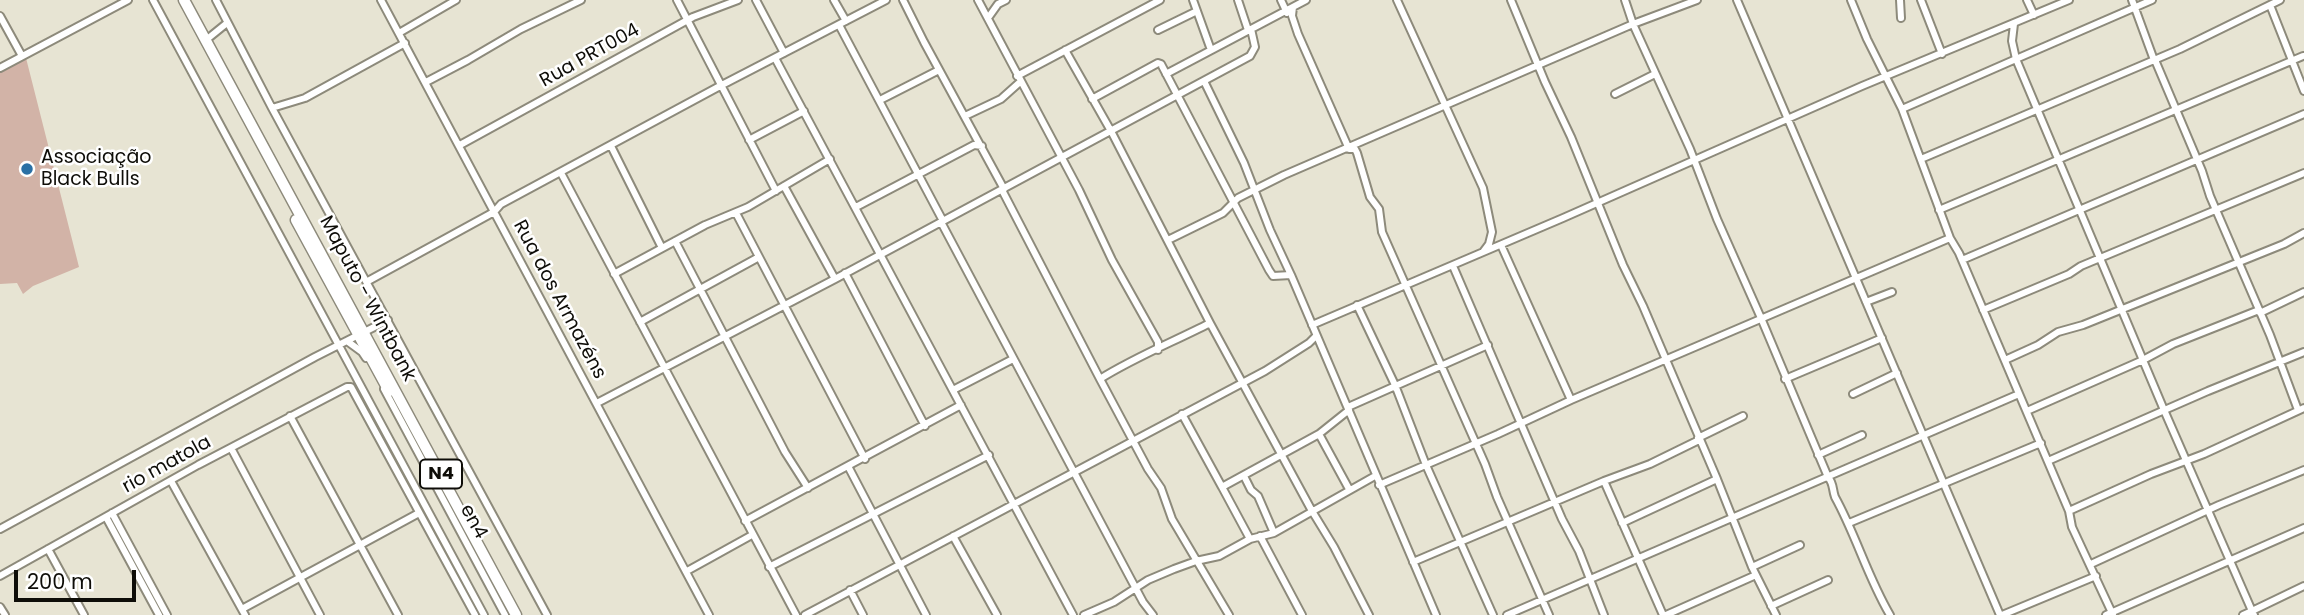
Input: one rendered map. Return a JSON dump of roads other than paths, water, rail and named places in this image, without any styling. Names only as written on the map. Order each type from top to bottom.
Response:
[{"type":"highway","name":"Maputo - Wintbank","points":[[182,0],[206,40],[362,335]]},
{"type":"highway","name":"Maputo - Wintbank","points":[[182,0],[514,615]]},
{"type":"street","points":[[0,68],[128,0]]},
{"type":"street","points":[[153,0],[484,615]]},
{"type":"street","points":[[216,0],[547,615]]},
{"type":"street","name":"Rua dos Armazéns","points":[[382,0],[709,615]]},
{"type":"street","points":[[399,33],[456,0]]},
{"type":"street","points":[[426,82],[521,29],[581,0]]},
{"type":"street","points":[[677,0],[776,191]]},
{"type":"street","name":"Rua PRT004","points":[[460,145],[687,21],[738,0]]},
{"type":"street","points":[[756,0],[784,53]]},
{"type":"street","points":[[834,0],[842,23],[880,100],[939,210],[942,221],[1013,359],[1146,608],[1153,615]]},
{"type":"street","points":[[368,281],[494,212],[501,204],[886,0]]},
{"type":"street","points":[[903,0],[1100,379],[1161,488],[1170,514],[1229,615]]},
{"type":"street","points":[[988,18],[998,4],[1006,0]]},
{"type":"street","points":[[965,116],[1001,99],[1018,79],[1065,50],[1160,0]]},
{"type":"street","points":[[1158,30],[1203,0]]},
{"type":"street","points":[[597,403],[1177,96],[1206,85],[1211,77],[1252,54],[1255,47],[1238,0]]},
{"type":"street","points":[[1281,0],[1285,11],[1292,16]]},
{"type":"street","points":[[1166,74],[1306,0]]},
{"type":"street","points":[[1397,0],[1483,188],[1492,232],[1489,244],[1480,254]]},
{"type":"street","points":[[1511,0],[1717,479],[1752,567],[1776,615]]},
{"type":"street","points":[[1625,0],[1785,379],[1832,483],[1834,494],[1890,615]]},
{"type":"street","points":[[1168,240],[1223,213],[1233,202],[1254,190],[1444,104],[1633,24],[1697,0]]},
{"type":"street","points":[[1737,0],[2001,615],[2096,576]]},
{"type":"street","points":[[1851,0],[1867,40],[1902,109],[1950,238],[2027,411],[2069,511],[2072,527],[2091,564],[2110,614],[2304,528]]},
{"type":"street","points":[[1900,0],[1901,18]]},
{"type":"street","points":[[1921,0],[1942,54]]},
{"type":"street","points":[[2027,0],[2034,15]]},
{"type":"street","points":[[1312,325],[1886,76],[2069,0]]},
{"type":"street","points":[[1902,109],[2133,4],[2152,0]]},
{"type":"street","points":[[2256,0],[2259,9]]},
{"type":"street","points":[[1921,159],[2154,60],[2280,0]]},
{"type":"street","points":[[979,3],[998,4]]},
{"type":"street","points":[[979,3],[1112,260],[1161,346]]},
{"type":"street","points":[[2069,511],[2204,454],[2301,409],[2279,362],[2133,4]]},
{"type":"street","points":[[1195,5],[1211,50]]},
{"type":"street","points":[[2270,5],[2304,91]]},
{"type":"street","points":[[1293,7],[1292,16],[1349,149]]},
{"type":"street","points":[[0,16],[22,57]]},
{"type":"street","points":[[206,40],[227,23]]},
{"type":"street","points":[[2014,24],[2013,47],[2016,59],[2253,613]]},
{"type":"street","points":[[272,108],[305,98],[405,43]]},
{"type":"street","points":[[1065,50],[1370,615]]},
{"type":"street","points":[[1939,210],[2303,56]]},
{"type":"street","points":[[775,58],[1073,615]]},
{"type":"street","points":[[1093,99],[1158,63],[1271,274],[1291,275]]},
{"type":"street","points":[[880,100],[939,70]]},
{"type":"street","points":[[1615,94],[1655,74]]},
{"type":"street","points":[[1206,85],[1244,163],[1436,615]]},
{"type":"street","points":[[749,140],[804,111]]},
{"type":"street","points":[[1962,260],[2304,114]]},
{"type":"street","points":[[856,206],[977,143]]},
{"type":"street","points":[[611,145],[662,248]]},
{"type":"street","points":[[1349,149],[1355,149],[1357,153],[1369,193],[1379,209],[1380,228],[1549,615]]},
{"type":"street","points":[[614,274],[712,222],[736,213],[830,159]]},
{"type":"street","points":[[561,173],[796,615]]},
{"type":"street","points":[[1983,310],[2304,173]]},
{"type":"street","points":[[784,186],[835,279]]},
{"type":"street","points":[[939,210],[955,215]]},
{"type":"street","points":[[1223,213],[1238,212]]},
{"type":"street","points":[[736,213],[865,459]]},
{"type":"street","points":[[1492,232],[1505,243],[1571,400]]},
{"type":"street","points":[[2005,360],[2038,345],[2058,331],[2122,310],[2284,244],[2304,233]]},
{"type":"street","points":[[1379,485],[1950,238]]},
{"type":"street","points":[[675,242],[785,452],[808,488]]},
{"type":"street","points":[[640,322],[759,257]]},
{"type":"street","points":[[1453,266],[1604,615]]},
{"type":"street","points":[[845,273],[925,426]]},
{"type":"street","points":[[1866,302],[1892,292]]},
{"type":"street","points":[[2027,411],[2173,344],[2304,292]]},
{"type":"street","points":[[1357,305],[1395,385],[1426,465],[1493,615]]},
{"type":"street","points":[[0,529],[388,320]]},
{"type":"street","points":[[1100,379],[1210,323]]},
{"type":"street","points":[[805,615],[1243,382],[1309,343],[1316,335]]},
{"type":"street","points":[[1785,379],[1882,338]]},
{"type":"street","name":"en4","points":[[347,341],[362,352],[377,376],[505,615]]},
{"type":"street","points":[[1309,343],[1321,348]]},
{"type":"street","points":[[1222,487],[1319,434],[1349,408],[1488,345]]},
{"type":"street","points":[[2048,461],[2304,352]]},
{"type":"street","points":[[953,390],[1013,359]]},
{"type":"street","points":[[1853,394],[1898,373]]},
{"type":"street","name":"rio matola","points":[[0,576],[347,387],[351,387],[419,513]]},
{"type":"street","points":[[1507,615],[2019,394]]},
{"type":"street","points":[[745,521],[849,468],[961,405]]},
{"type":"street","points":[[1182,414],[1250,539]]},
{"type":"street","points":[[290,416],[398,615]]},
{"type":"street","points":[[1413,562],[1650,464],[1743,416]]},
{"type":"street","points":[[1319,434],[1349,489]]},
{"type":"street","points":[[1818,455],[1862,435]]},
{"type":"street","points":[[1849,523],[2040,443]]},
{"type":"street","points":[[231,448],[320,615]]},
{"type":"street","points":[[769,567],[989,455]]},
{"type":"street","points":[[849,468],[926,615]]},
{"type":"street","points":[[2091,564],[2304,470]]},
{"type":"street","points":[[1244,476],[1258,496],[1274,533]]},
{"type":"street","points":[[1084,615],[1114,602],[1156,576],[1196,561],[1219,556],[1250,539],[1274,533],[1375,476]]},
{"type":"street","points":[[1622,523],[1717,479]]},
{"type":"street","points":[[171,481],[244,612],[419,513],[475,615]]},
{"type":"street","points":[[1604,481],[1637,559],[1665,615],[1756,575]]},
{"type":"street","points":[[109,515],[159,615]]},
{"type":"street","points":[[109,515],[167,615]]},
{"type":"street","points":[[687,571],[752,535]]},
{"type":"street","points":[[953,536],[997,615]]},
{"type":"street","points":[[1261,536],[1301,615]]},
{"type":"street","points":[[1752,567],[1800,545]]},
{"type":"street","points":[[48,549],[84,615]]},
{"type":"street","points":[[1771,606],[1828,580]]},
{"type":"street","points":[[1580,584],[1595,593]]},
{"type":"street","points":[[2243,615],[2253,613],[2304,586]]},
{"type":"street","points":[[850,590],[863,615]]},
{"type":"street","points":[[0,607],[5,615]]},
{"type":"place","name":"Associação Black Bulls","points":[[27,169]]}]
